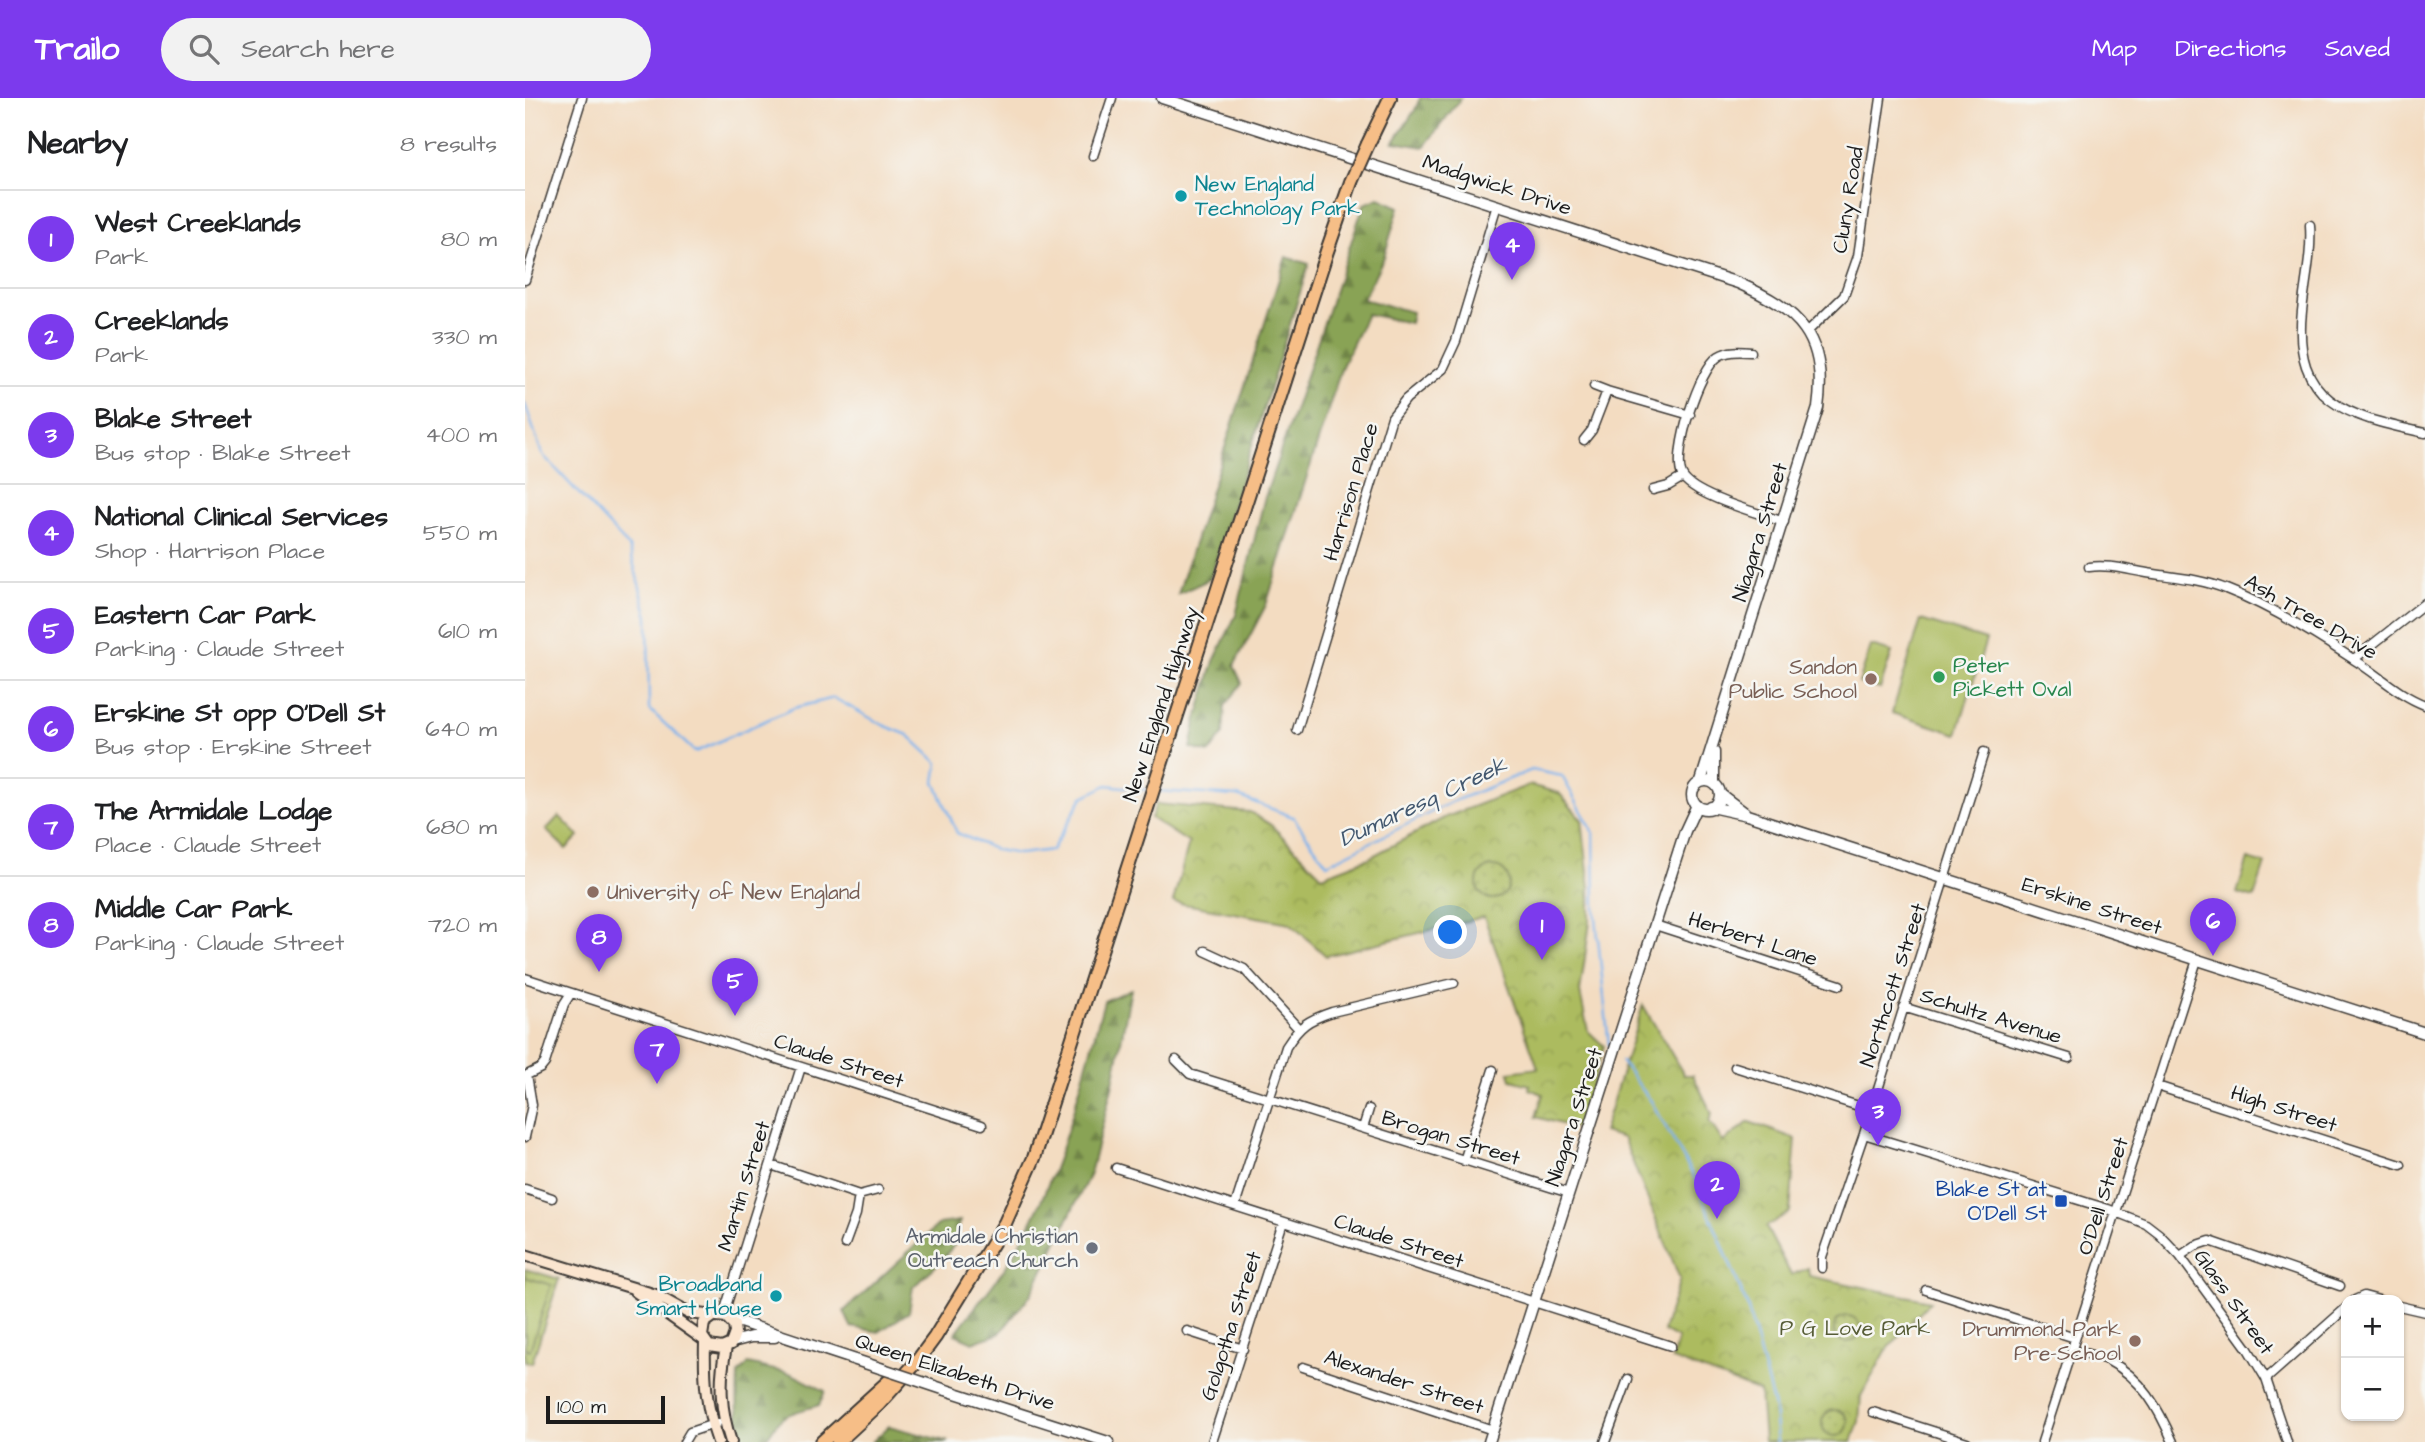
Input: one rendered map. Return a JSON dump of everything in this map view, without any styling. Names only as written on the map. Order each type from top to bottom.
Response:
[{"type":"highway","name":"New England Highway","points":[[838,1442],[879,1404],[935,1337],[1005,1223],[1034,1158],[1318,277],[1351,182],[1389,98]]},
{"type":"highway","name":"New England Highway","points":[[822,1442],[881,1389],[950,1312]]},
{"type":"main road","name":"Queen Elizabeth Drive","points":[[525,1255],[656,1295],[688,1313],[722,1316]]},
{"type":"main road","name":"Queen Elizabeth Drive","points":[[634,1290],[705,1341]]},
{"type":"main road","points":[[718,1442],[706,1398],[705,1341],[702,1332],[704,1323],[722,1316],[735,1329],[720,1384],[724,1421],[731,1442]]},
{"type":"main road","points":[[705,1341],[717,1349],[729,1344]]},
{"type":"street","points":[[525,280],[582,98]]},
{"type":"street","points":[[1093,156],[1112,98]]},
{"type":"street","name":"Madgwick Drive","points":[[1162,98],[1738,283],[1785,307],[1807,332]]},
{"type":"street","name":"Cluny Road","points":[[1807,332],[1844,296],[1858,256],[1881,98]]},
{"type":"street","name":"Harrison Place","points":[[1297,730],[1392,418],[1406,399],[1443,369],[1456,341],[1497,205]]},
{"type":"street","points":[[2310,225],[2311,242],[2302,313],[2301,349],[2302,357],[2319,390],[2336,406],[2366,420],[2425,433]]},
{"type":"street","name":"Niagara Street","points":[[1702,781],[1818,408],[1821,388],[1818,361],[1807,332]]},
{"type":"street","points":[[1751,352],[1737,351],[1720,356],[1709,367],[1700,381],[1679,457],[1683,477],[1697,489],[1711,497],[1784,522]]},
{"type":"street","points":[[1594,386],[1690,415]]},
{"type":"street","points":[[1584,440],[1592,430],[1607,391]]},
{"type":"street","points":[[1653,489],[1668,486],[1683,477]]},
{"type":"street","name":"Ash Tree Drive","points":[[2089,567],[2112,567],[2225,588],[2264,606],[2354,659],[2408,699],[2425,705]]},
{"type":"street","points":[[2354,659],[2425,603]]},
{"type":"street","name":"Niagara Street","points":[[1714,742],[1714,783]]},
{"type":"street","name":"Northcott Street","points":[[1822,1268],[1822,1257],[1864,1134],[1984,752]]},
{"type":"street","points":[[1702,781],[1714,783],[1720,794],[1718,802],[1711,807],[1703,808],[1693,800],[1692,791],[1702,781]]},
{"type":"street","name":"Erskine Street","points":[[1720,794],[1747,815]]},
{"type":"street","name":"Niagara Street","points":[[1489,1442],[1685,831],[1697,805]]},
{"type":"street","name":"Erskine Street","points":[[1711,807],[1747,815],[2425,1033]]},
{"type":"street","name":"Herbert Lane","points":[[1655,925],[1840,985]]},
{"type":"street","points":[[1205,951],[1244,969],[1298,1028]]},
{"type":"street","name":"O'Dell Street","points":[[2042,1442],[2197,960]]},
{"type":"street","name":"Claude Street","points":[[525,978],[982,1125]]},
{"type":"street","points":[[1235,1206],[1286,1047],[1298,1028],[1314,1018],[1332,1012],[1454,983]]},
{"type":"street","points":[[525,1137],[532,1105],[526,1075],[541,1069],[545,1063],[564,1004],[571,993]]},
{"type":"street","name":"Schultz Avenue","points":[[1903,1007],[2069,1058]]},
{"type":"street","name":"Brogan Street","points":[[1176,1060],[1190,1074],[1569,1193]]},
{"type":"street","name":"Martin Street","points":[[722,1316],[801,1067]]},
{"type":"street","points":[[1735,1067],[1871,1110]]},
{"type":"street","points":[[1464,1161],[1493,1070]]},
{"type":"street","name":"High Street","points":[[2157,1086],[2401,1165]]},
{"type":"street","name":"Brogan Street","points":[[1363,1128],[1369,1109]]},
{"type":"street","name":"Glass Street","points":[[1864,1134],[2116,1212],[2146,1224],[2180,1256],[2248,1349],[2266,1379],[2287,1442]]},
{"type":"street","points":[[771,1165],[859,1195],[878,1190]]},
{"type":"street","name":"Claude Street","points":[[1117,1168],[1671,1346]]},
{"type":"street","points":[[525,1189],[552,1198]]},
{"type":"street","points":[[845,1244],[856,1214],[859,1195]]},
{"type":"street","name":"Golgotha Street","points":[[1212,1442],[1283,1222]]},
{"type":"street","points":[[2180,1256],[2195,1246],[2210,1241],[2221,1243],[2340,1286]]},
{"type":"street","points":[[1926,1290],[2075,1338]]},
{"type":"street","points":[[2404,1307],[2425,1312]]},
{"type":"street","points":[[2266,1379],[2341,1312]]},
{"type":"street","name":"Queen Elizabeth Drive","points":[[722,1316],[1108,1442]]},
{"type":"street","points":[[1187,1331],[1243,1349]]},
{"type":"street","name":"Queen Elizabeth Drive","points":[[729,1344],[762,1336],[789,1340]]},
{"type":"street","points":[[2072,1350],[2107,1361],[2128,1373],[2146,1392],[2161,1414],[2173,1442]]},
{"type":"street","name":"Alexander Street","points":[[1303,1367],[1493,1430]]},
{"type":"street","points":[[1605,1442],[1627,1379]]},
{"type":"street","points":[[1873,1412],[1967,1442]]},
{"type":"street","points":[[684,1442],[690,1432],[724,1421]]},
{"type":"green space","points":[[1420,98],[1461,98],[1424,147],[1394,142],[1415,110]]},
{"type":"green space","points":[[1379,198],[1399,207],[1384,257],[1363,299],[1412,312],[1410,323],[1367,314],[1342,366],[1266,605],[1234,666],[1242,683],[1225,706],[1223,734],[1209,753],[1191,748],[1214,661],[1236,615],[1264,500],[1364,204]]},
{"type":"green space","points":[[1286,257],[1309,264],[1210,579],[1178,594]]},
{"type":"green space","name":"Peter Pickett Oval","points":[[1921,620],[1986,640],[1957,734],[1892,713]]},
{"type":"green space","points":[[1871,646],[1892,652],[1880,689],[1859,683]]},
{"type":"green space","points":[[1529,785],[1559,793],[1582,820],[1590,888],[1590,922],[1580,992],[1588,1031],[1604,1046],[1579,1129],[1536,1117],[1543,1094],[1529,1089],[1530,1085],[1511,1080],[1509,1072],[1538,1068],[1484,917],[1326,956],[1290,923],[1173,902],[1189,843],[1151,818],[1156,804],[1250,812],[1271,825],[1322,876],[1369,858],[1446,817]]},
{"type":"green space","points":[[559,816],[579,836],[566,849],[546,830]]},
{"type":"green space","points":[[2248,859],[2265,864],[2254,898],[2237,893]]},
{"type":"green space","points":[[1493,867],[1505,871],[1509,883],[1505,895],[1493,899],[1481,895],[1477,883],[1481,871]]},
{"type":"green space","points":[[1131,989],[1113,1083],[1090,1174],[1030,1296],[999,1334],[973,1342],[955,1334],[1004,1270],[1046,1189],[1069,1127],[1104,1001]]},
{"type":"green space","name":"P G Love Park","points":[[1643,1005],[1684,1075],[1693,1075],[1712,1114],[1709,1121],[1723,1142],[1749,1122],[1796,1139],[1790,1212],[1766,1227],[1791,1275],[1808,1268],[1809,1276],[1930,1301],[1886,1351],[1861,1396],[1859,1421],[1852,1442],[1764,1442],[1760,1392],[1672,1359],[1678,1339],[1663,1331],[1680,1279],[1623,1138],[1603,1132]]},
{"type":"green space","points":[[960,1221],[955,1244],[913,1287],[909,1312],[879,1332],[851,1327],[844,1311],[939,1224]]},
{"type":"green space","points":[[525,1269],[559,1279],[532,1363],[525,1361]]},
{"type":"green space","points":[[525,1277],[551,1285],[530,1350],[525,1348]]},
{"type":"green space","name":"P G Love Park","points":[[1847,1316],[1857,1319],[1860,1329],[1857,1339],[1847,1342],[1837,1339],[1834,1329],[1837,1319]]},
{"type":"green space","points":[[748,1364],[792,1374],[825,1391],[819,1405],[784,1417],[761,1441],[745,1442],[737,1400],[738,1374]]},
{"type":"green space","points":[[1835,1410],[1845,1413],[1848,1423],[1845,1433],[1835,1436],[1825,1433],[1822,1423],[1825,1413]]},
{"type":"green space","points":[[889,1426],[949,1442],[872,1442]]},
{"type":"waterway","name":"Dumaresq Creek","points":[[525,404],[542,454],[629,547],[648,617],[649,709],[695,752],[794,708],[834,698],[883,725],[908,735],[938,763],[935,782],[957,833],[996,850],[1019,854],[1052,850],[1083,797],[1107,785],[1148,790]]},
{"type":"waterway","name":"Dumaresq Creek","points":[[1158,791],[1238,796],[1293,817],[1327,864],[1454,801],[1532,770],[1562,776],[1594,833],[1595,908],[1609,1046]]},
{"type":"waterway","name":"Dumaresq Creek","points":[[1621,1061],[1651,1101],[1694,1177],[1747,1305],[1774,1407],[1777,1442]]},
{"type":"place","name":"New England Technology Park","points":[[1181,196]]},
{"type":"place","name":"National Clinical Services","points":[[1512,280]]},
{"type":"place","name":"Peter Pickett Oval","points":[[1939,677]]},
{"type":"place","name":"Sandon Public School","points":[[1871,679]]},
{"type":"place","name":"University of New England","points":[[593,892]]},
{"type":"place","name":"Erskine St opp O'Dell St","points":[[2213,956]]},
{"type":"place","name":"West Creeklands","points":[[1542,960]]},
{"type":"place","name":"Middle Car Park","points":[[599,972]]},
{"type":"place","name":"Eastern Car Park","points":[[735,1016]]},
{"type":"place","name":"The Armidale Lodge","points":[[657,1084]]},
{"type":"place","name":"Blake Street","points":[[1878,1146]]},
{"type":"place","name":"Blake St at O'Dell St","points":[[2061,1201]]},
{"type":"place","name":"Creeklands","points":[[1717,1219]]},
{"type":"place","name":"Armidale Christian Outreach Church","points":[[1092,1248]]},
{"type":"place","name":"Broadband Smart House","points":[[776,1296]]},
{"type":"place","name":"Drummond Park Pre-School","points":[[2135,1341]]}]
